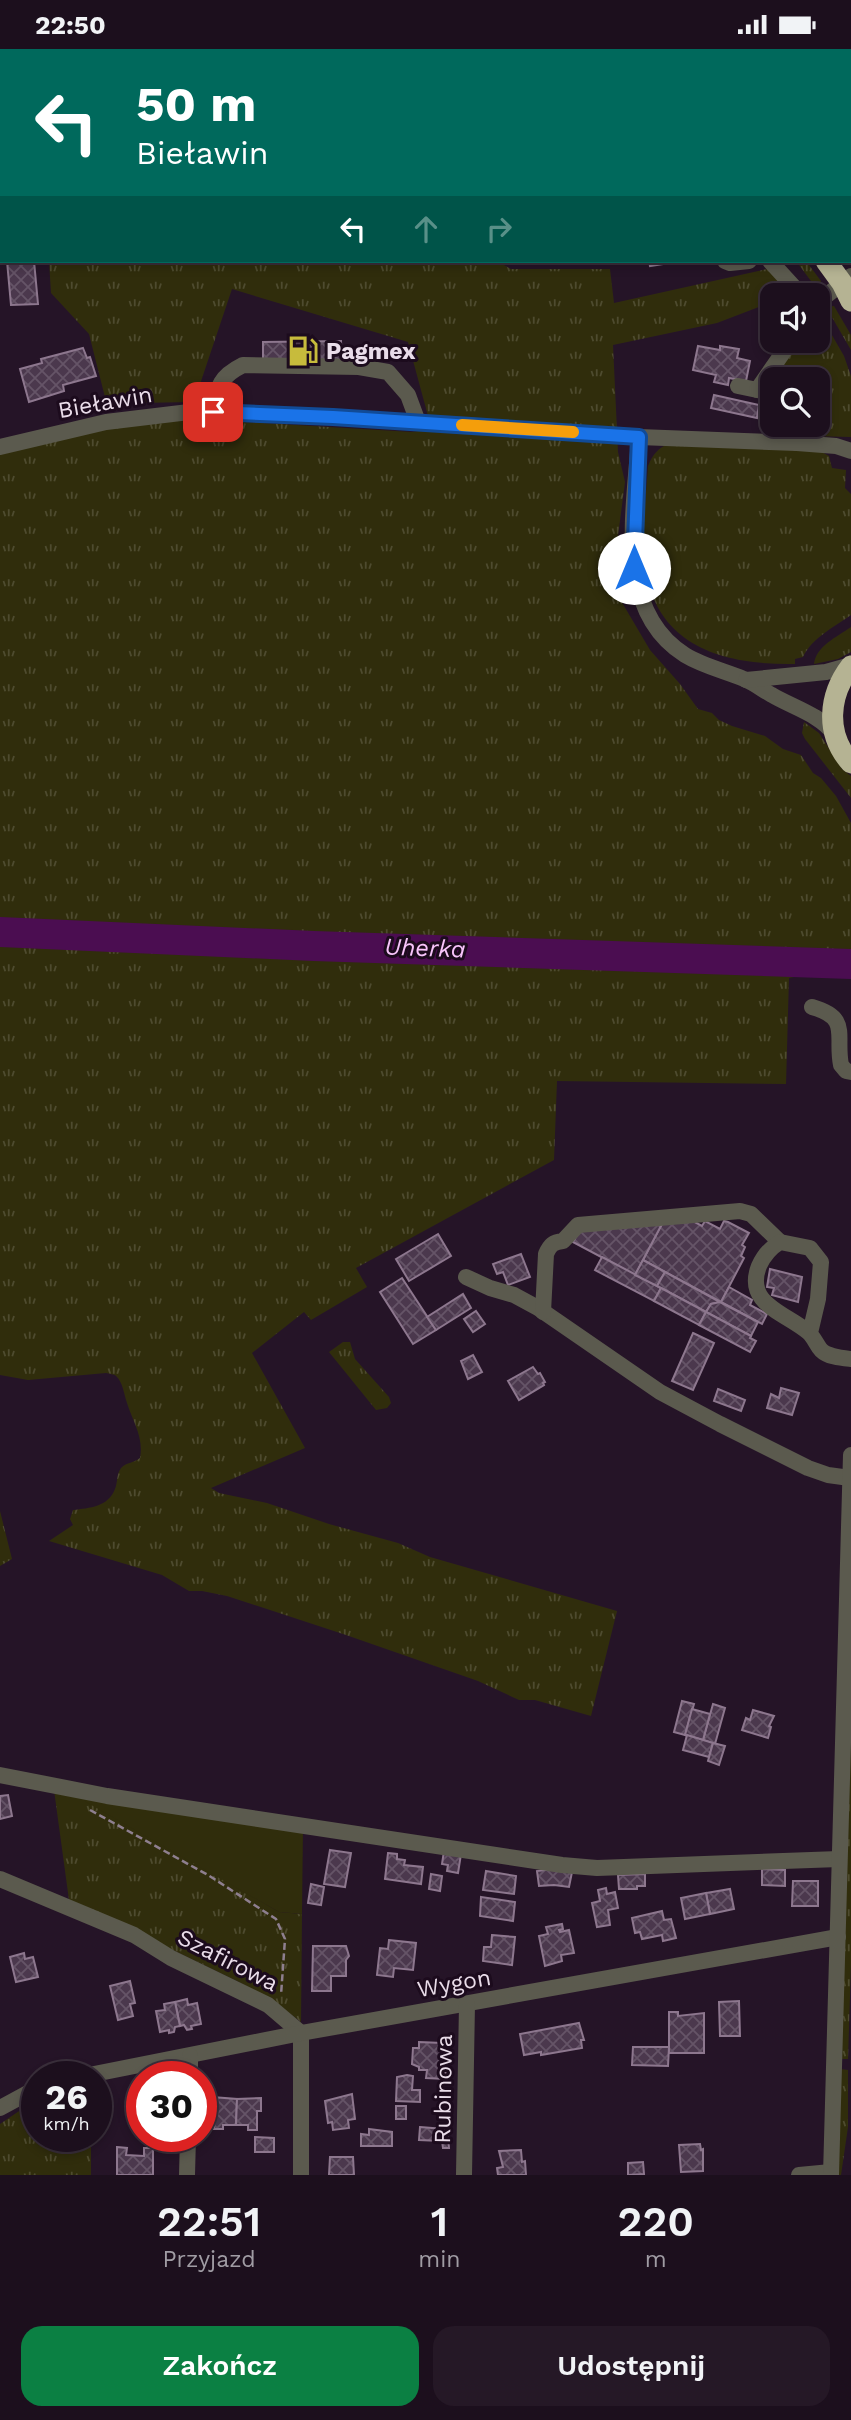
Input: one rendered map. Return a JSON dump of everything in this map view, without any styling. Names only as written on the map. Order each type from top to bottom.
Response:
[{"type":"highway","points":[[828,263],[848,287]]},
{"type":"highway","points":[[850,761],[834,734],[832,704],[836,690],[851,665]]},
{"type":"street","points":[[772,263],[790,283]]},
{"type":"street","points":[[830,296],[848,287]]},
{"type":"street","points":[[213,412],[216,392],[226,374],[243,365],[359,367],[388,372],[408,395],[418,422]]},
{"type":"street","points":[[738,386],[760,390]]},
{"type":"street","name":"Bieławin","points":[[0,447],[106,422],[188,412],[213,412],[639,437],[797,443],[836,446],[851,451]]},
{"type":"street","points":[[639,437],[633,547],[636,580],[644,605],[658,630],[676,648],[694,660],[746,680],[823,721],[834,734]]},
{"type":"street","points":[[797,437],[797,443]]},
{"type":"street","points":[[746,680],[826,672],[851,665]]},
{"type":"street","points":[[812,1007],[823,1010],[836,1020],[840,1028],[841,1065],[851,1072]]},
{"type":"street","points":[[543,1312],[546,1254],[549,1246],[563,1241],[578,1225],[740,1211],[751,1214],[780,1243],[810,1248],[821,1262],[818,1299],[810,1333]]},
{"type":"street","points":[[780,1243],[762,1258],[757,1271],[756,1286],[760,1298],[810,1333],[821,1350],[829,1355],[851,1359]]},
{"type":"street","points":[[466,1277],[514,1295],[543,1312],[660,1392],[808,1468],[828,1475],[850,1478]]},
{"type":"street","points":[[799,2175],[831,2173],[851,1455]]},
{"type":"street","points":[[0,1775],[61,1788],[586,1867],[839,1859]]},
{"type":"street","name":"Szafirowa","points":[[0,1878],[134,1935],[171,1958],[268,2005],[301,2033]]},
{"type":"street","name":"Wygon","points":[[112,2071],[301,2033],[838,1937]]},
{"type":"street","name":"Rubinowa","points":[[464,2175],[467,2004]]},
{"type":"street","points":[[300,2175],[301,2033]]},
{"type":"street","points":[[190,2056],[190,2061]]},
{"type":"street","points":[[0,2108],[21,2097]]},
{"type":"street","points":[[187,2175],[188,2152]]},
{"type":"path","points":[[61,1788],[93,1812],[208,1875],[276,1919],[285,1939],[281,2001],[286,2019]]},
{"type":"green space","points":[[49,263],[500,263],[511,269],[610,269],[614,303],[767,269],[781,283],[760,283],[760,307],[717,323],[613,345],[618,452],[625,482],[614,567],[617,594],[650,650],[698,709],[712,713],[732,726],[765,736],[783,749],[801,755],[813,773],[821,778],[836,796],[851,823],[851,951],[835,969],[789,978],[786,1084],[557,1081],[554,1160],[356,1268],[367,1287],[311,1320],[304,1312],[252,1353],[305,1448],[211,1488],[219,1493],[267,1503],[398,1543],[430,1557],[617,1611],[591,1716],[535,1700],[519,1700],[478,1681],[346,1635],[227,1596],[189,1591],[162,1575],[49,1541],[73,1525],[70,1519],[73,1510],[108,1500],[115,1489],[121,1468],[140,1458],[141,1450],[122,1385],[115,1375],[106,1373],[28,1380],[0,1375],[0,452],[105,427],[176,421],[227,421],[412,432],[425,430],[428,416],[408,342],[232,289],[194,402],[136,403],[108,409],[89,334],[51,293]]},
{"type":"green space","points":[[798,263],[808,263],[821,281],[812,283]]},
{"type":"green space","points":[[830,306],[834,306],[851,335],[851,350],[830,314]]},
{"type":"green space","points":[[830,332],[844,356],[851,376],[851,437],[830,436],[830,367],[781,367],[792,353],[830,353]]},
{"type":"green space","points":[[670,443],[820,451],[829,456],[832,468],[846,470],[845,488],[851,494],[851,615],[818,639],[803,657],[795,659],[795,664],[745,661],[722,656],[701,647],[682,635],[666,619],[654,599],[646,573],[643,546],[648,466],[656,452]]},
{"type":"green space","points":[[851,627],[851,652],[838,659],[814,664],[823,647]]},
{"type":"green space","points":[[804,722],[819,733],[842,769],[851,776],[851,798],[805,739],[802,733]]},
{"type":"green space","points":[[343,1342],[350,1342],[355,1359],[389,1397],[391,1403],[387,1408],[376,1410],[329,1352]]},
{"type":"green space","points":[[0,1511],[12,1559],[0,1566]]},
{"type":"green space","points":[[851,1637],[851,1963],[848,2059],[840,2059]]},
{"type":"green space","points":[[54,1790],[82,1795],[279,1912],[302,1914],[301,2022],[272,2000],[239,1982],[69,1900]]},
{"type":"green space","points":[[82,1795],[303,1828],[302,1914],[279,1912],[86,1802]]},
{"type":"green space","points":[[840,2069],[848,2070],[848,2127],[841,2175],[837,2175]]},
{"type":"green space","points":[[21,2110],[21,2152],[91,2152],[91,2175],[0,2175],[0,2124]]},
{"type":"building","points":[[7,263],[34,263],[38,304],[11,305]]},
{"type":"building","points":[[341,341],[342,360],[263,361],[263,342]]},
{"type":"building","points":[[698,346],[720,350],[720,346],[739,349],[737,358],[750,361],[746,381],[729,378],[728,385],[714,382],[716,375],[693,370]]},
{"type":"building","points":[[83,348],[87,358],[90,357],[96,376],[63,385],[64,391],[29,402],[20,369],[42,363],[41,359]]},
{"type":"building","points":[[714,395],[759,405],[757,418],[711,408]]},
{"type":"building","points":[[689,1219],[702,1226],[705,1221],[720,1229],[724,1221],[749,1233],[742,1245],[745,1247],[741,1256],[744,1258],[721,1302],[643,1260],[663,1222]]},
{"type":"building","points":[[663,1222],[635,1275],[573,1242],[580,1230]]},
{"type":"building","points":[[438,1234],[451,1256],[409,1281],[396,1259]]},
{"type":"building","points":[[521,1254],[530,1277],[508,1285],[503,1272],[497,1274],[493,1264]]},
{"type":"building","points":[[602,1257],[661,1288],[654,1301],[595,1270]]},
{"type":"building","points":[[643,1260],[665,1272],[657,1286],[635,1275]]},
{"type":"building","points":[[770,1269],[802,1277],[798,1302],[772,1295],[774,1288],[767,1287]]},
{"type":"building","points":[[665,1272],[720,1302],[711,1304],[706,1312],[657,1286]]},
{"type":"building","points":[[402,1278],[436,1330],[413,1344],[380,1292]]},
{"type":"building","points":[[729,1287],[752,1300],[750,1305],[767,1314],[762,1324],[721,1302]]},
{"type":"building","points":[[661,1288],[706,1312],[699,1325],[654,1301]]},
{"type":"building","points":[[463,1294],[471,1308],[436,1330],[427,1317]]},
{"type":"building","points":[[720,1302],[758,1322],[751,1336],[706,1312],[711,1304]]},
{"type":"building","points":[[476,1311],[485,1324],[473,1332],[464,1319]]},
{"type":"building","points":[[706,1312],[751,1336],[750,1338],[756,1341],[750,1352],[699,1325]]},
{"type":"building","points":[[693,1333],[714,1343],[693,1390],[672,1381]]},
{"type":"building","points":[[473,1355],[482,1372],[468,1379],[461,1361]]},
{"type":"building","points":[[533,1367],[540,1373],[544,1385],[519,1400],[508,1381]]},
{"type":"building","points":[[781,1388],[799,1393],[792,1415],[767,1408],[771,1394],[779,1398]]},
{"type":"building","points":[[718,1389],[745,1400],[741,1411],[714,1401]]},
{"type":"building","points":[[682,1701],[694,1704],[685,1735],[674,1732]]},
{"type":"building","points":[[713,1704],[725,1708],[715,1744],[703,1740]]},
{"type":"building","points":[[692,1709],[710,1714],[703,1740],[685,1735]]},
{"type":"building","points":[[753,1710],[774,1716],[769,1726],[768,1738],[742,1730],[746,1718],[750,1720]]},
{"type":"building","points":[[687,1735],[713,1743],[709,1757],[683,1750]]},
{"type":"building","points":[[713,1743],[725,1746],[719,1765],[708,1761]]},
{"type":"building","points":[[8,1795],[12,1816],[0,1819],[0,1796]]},
{"type":"building","points":[[330,1850],[351,1853],[345,1887],[324,1884]]},
{"type":"building","points":[[444,1851],[461,1854],[458,1873],[447,1871],[448,1865],[442,1864]]},
{"type":"building","points":[[388,1853],[397,1854],[397,1859],[405,1860],[404,1865],[423,1867],[421,1884],[385,1879]]},
{"type":"building","points":[[553,1869],[572,1872],[569,1887],[539,1886],[537,1871]]},
{"type":"building","points":[[762,1869],[785,1870],[785,1886],[762,1885]]},
{"type":"building","points":[[486,1871],[516,1876],[514,1894],[483,1890]]},
{"type":"building","points":[[431,1874],[442,1876],[440,1891],[429,1889]]},
{"type":"building","points":[[645,1874],[645,1886],[619,1889],[618,1875]]},
{"type":"building","points":[[793,1881],[818,1881],[818,1906],[792,1906]]},
{"type":"building","points":[[311,1884],[324,1887],[321,1905],[308,1903]]},
{"type":"building","points":[[606,1888],[607,1894],[615,1892],[618,1908],[608,1910],[610,1925],[597,1927],[592,1903],[600,1901],[598,1890]]},
{"type":"building","points":[[730,1889],[734,1909],[710,1914],[706,1893]]},
{"type":"building","points":[[706,1893],[710,1914],[685,1919],[681,1898]]},
{"type":"building","points":[[481,1897],[515,1902],[513,1921],[480,1916]]},
{"type":"building","points":[[662,1911],[664,1920],[671,1919],[676,1938],[663,1941],[662,1935],[642,1939],[640,1932],[635,1933],[632,1918]]},
{"type":"building","points":[[562,1924],[563,1929],[559,1930],[569,1930],[574,1953],[561,1955],[562,1961],[545,1966],[539,1936],[548,1934],[546,1927]]},
{"type":"building","points":[[492,1935],[515,1937],[512,1965],[483,1961],[484,1947],[491,1947]]},
{"type":"building","points":[[389,1940],[416,1943],[413,1970],[394,1968],[393,1977],[377,1975],[380,1948],[388,1949]]},
{"type":"building","points":[[313,1946],[346,1946],[349,1956],[346,1960],[346,1976],[331,1976],[331,1991],[312,1991]]},
{"type":"building","points":[[24,1953],[25,1959],[33,1957],[38,1977],[16,1982],[10,1957]]},
{"type":"building","points":[[130,1981],[135,2003],[130,2004],[133,2016],[118,2020],[110,1986]]},
{"type":"building","points":[[187,1999],[188,2005],[197,2003],[201,2024],[191,2026],[192,2029],[187,2030],[184,2025],[180,2026],[175,2002]]},
{"type":"building","points":[[739,2001],[740,2036],[720,2036],[719,2002]]},
{"type":"building","points":[[175,2002],[180,2026],[175,2027],[174,2032],[160,2032],[156,2011],[165,2010],[164,2004]]},
{"type":"building","points":[[669,2012],[678,2012],[678,2016],[704,2013],[704,2053],[669,2053]]},
{"type":"building","points":[[579,2023],[584,2040],[581,2040],[582,2048],[524,2055],[520,2034]]},
{"type":"building","points":[[419,2042],[442,2043],[441,2066],[446,2067],[445,2079],[426,2078],[427,2070],[419,2070],[419,2067],[412,2064],[413,2048],[419,2048]]},
{"type":"building","points":[[633,2047],[669,2047],[668,2066],[632,2065]]},
{"type":"building","points":[[413,2076],[412,2090],[420,2090],[420,2102],[396,2101],[397,2077]]},
{"type":"building","points":[[352,2094],[355,2119],[348,2120],[349,2128],[333,2130],[332,2122],[328,2123],[325,2101]]},
{"type":"building","points":[[217,2097],[237,2099],[236,2125],[223,2125],[223,2129],[217,2129]]},
{"type":"building","points":[[261,2098],[261,2111],[257,2111],[257,2130],[248,2130],[248,2125],[236,2125],[237,2099]]},
{"type":"building","points":[[396,2106],[406,2106],[406,2119],[396,2119]]},
{"type":"building","points":[[420,2127],[444,2129],[449,2148],[443,2148],[442,2141],[419,2140]]},
{"type":"building","points":[[369,2129],[392,2132],[392,2146],[361,2146],[361,2134],[369,2135]]},
{"type":"building","points":[[255,2137],[274,2138],[274,2152],[255,2152]]},
{"type":"building","points":[[700,2144],[701,2150],[703,2149],[703,2171],[681,2172],[679,2145]]},
{"type":"building","points":[[117,2147],[126,2148],[126,2155],[144,2156],[144,2152],[153,2152],[153,2175],[117,2175]]},
{"type":"building","points":[[521,2150],[526,2175],[498,2175],[497,2168],[503,2167],[499,2151]]},
{"type":"building","points":[[330,2157],[353,2157],[354,2175],[329,2175]]},
{"type":"building","points":[[643,2162],[644,2174],[628,2175],[628,2163]]},
{"type":"waterway","name":"Uherka","points":[[0,932],[314,946],[851,964]]},
{"type":"slow traffic","points":[[462,425],[573,432]]},
{"type":"place","name":"Pagmex","points":[[303,351]]},
{"type":"route","points":[[213,412],[639,437],[634,568]]}]
